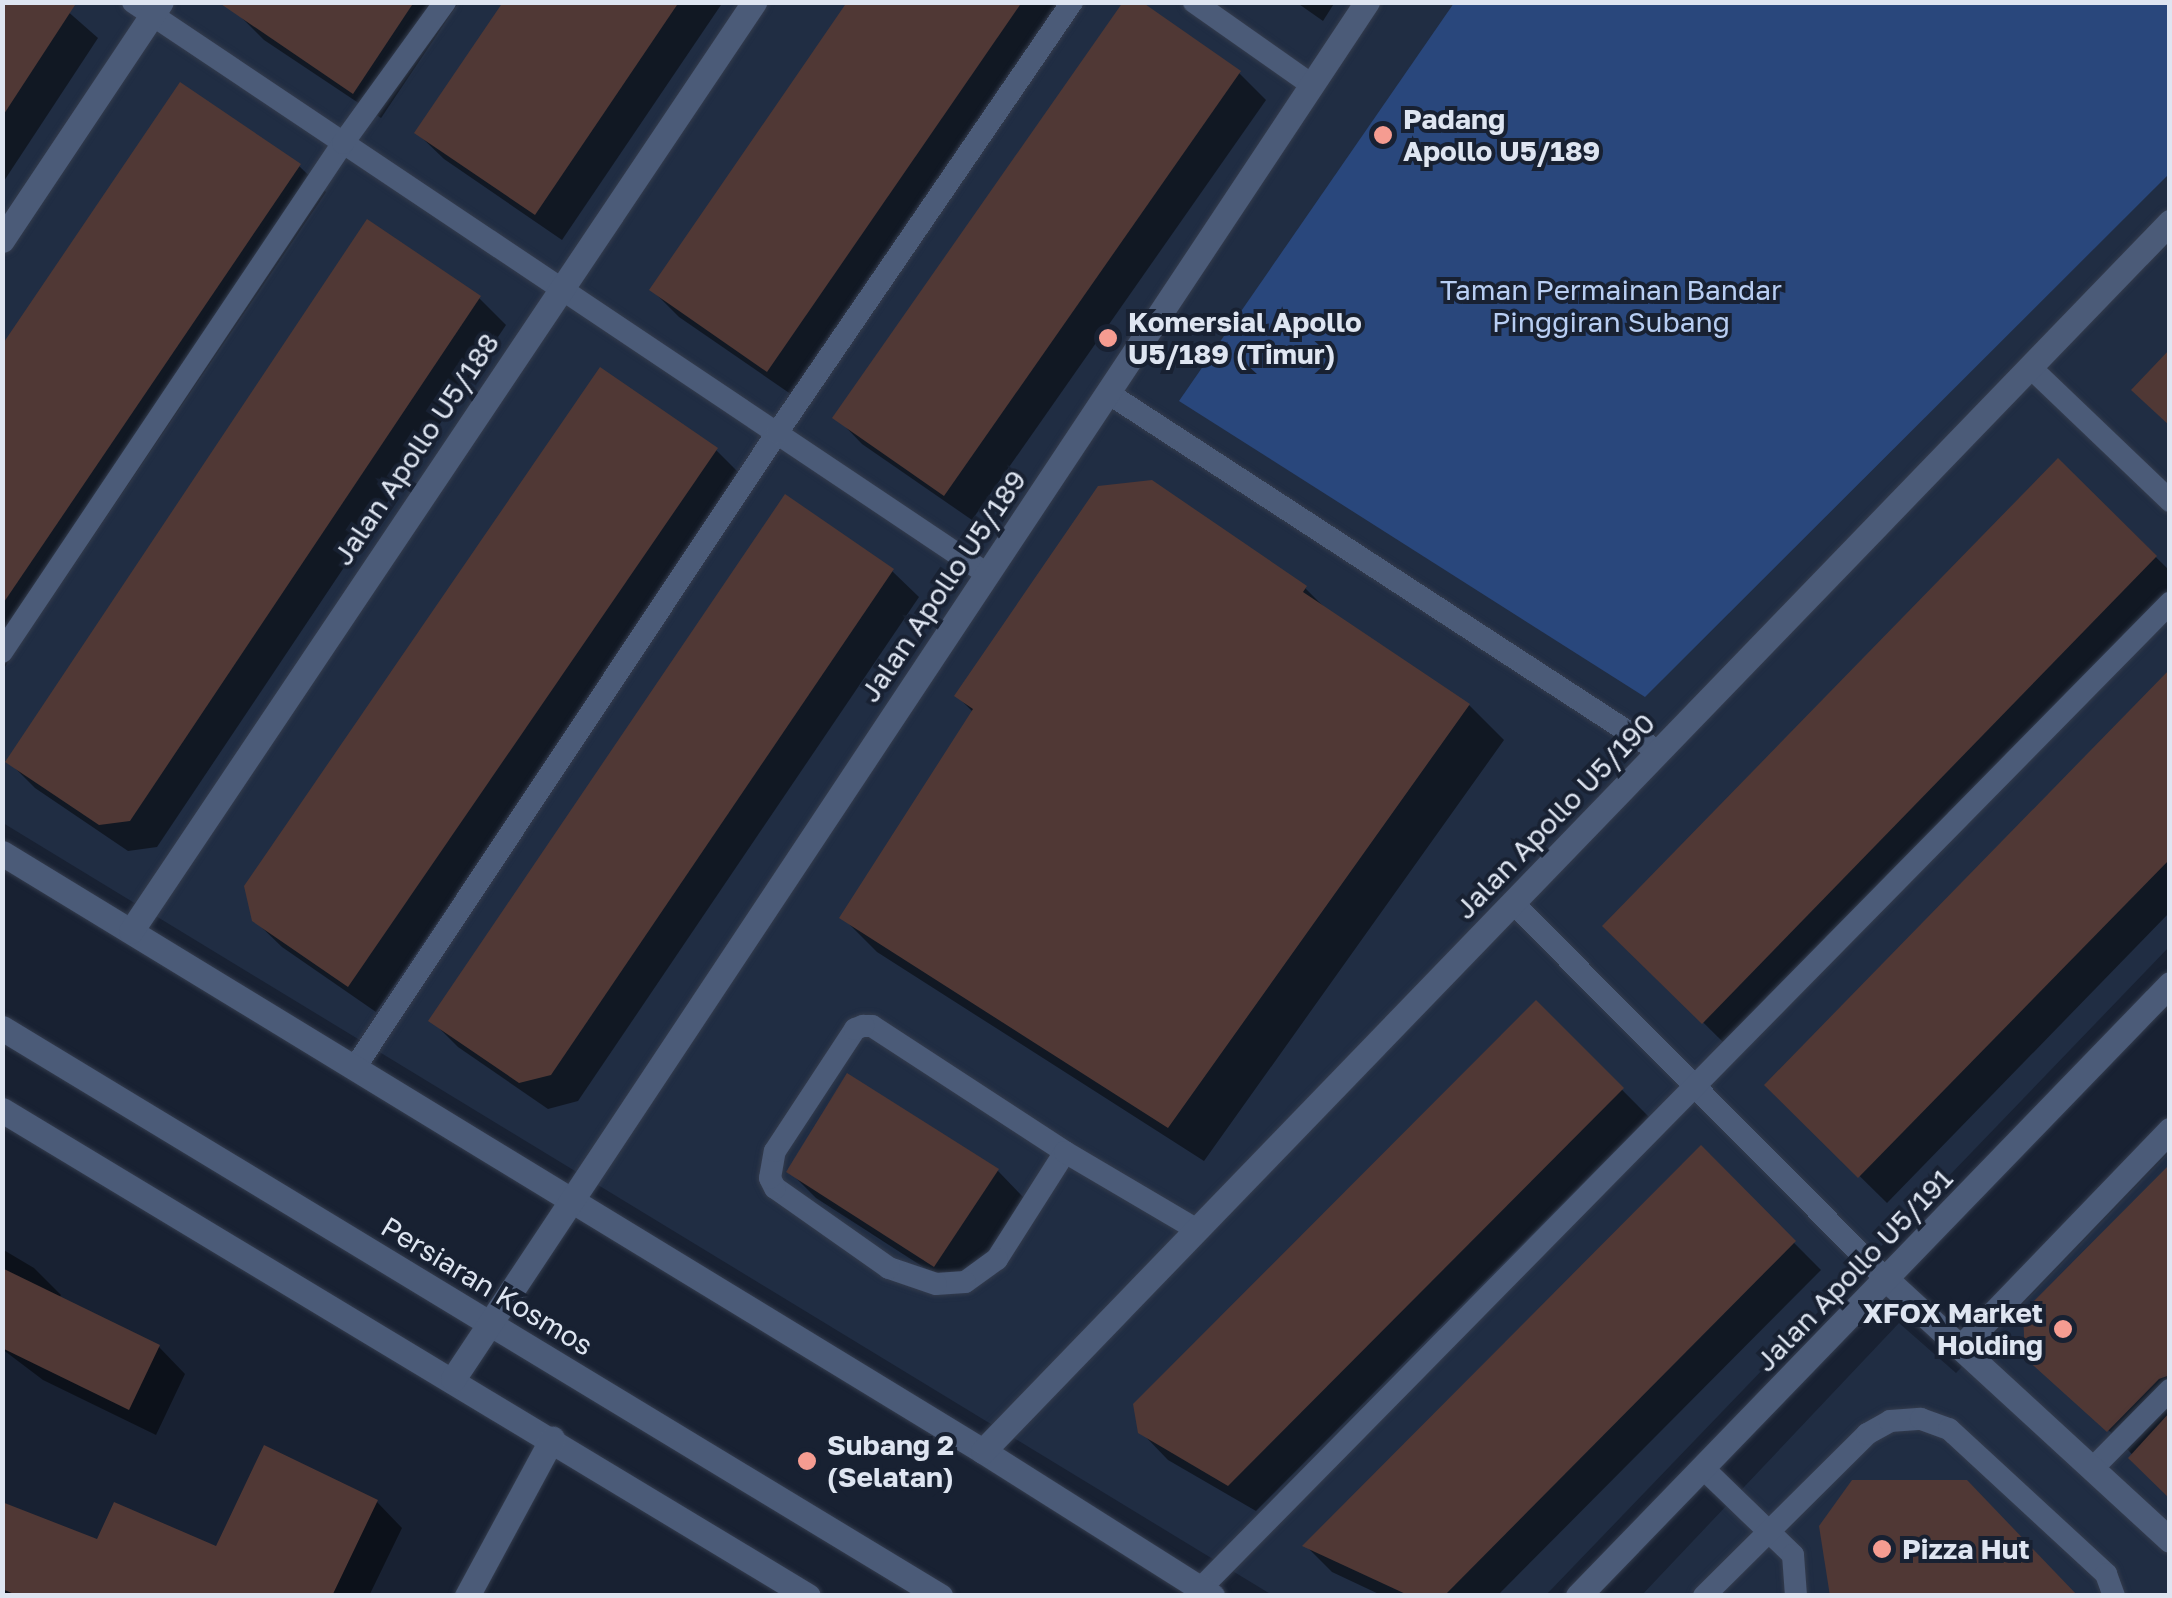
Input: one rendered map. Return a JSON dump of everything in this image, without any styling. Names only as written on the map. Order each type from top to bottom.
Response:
[{"type":"street","name":"Jalan Apollo U5/188","points":[[131,932],[754,2]]},
{"type":"street","name":"Jalan Apollo U5/189","points":[[453,1378],[1367,2]]},
{"type":"street","points":[[2,240],[149,7]]},
{"type":"street","name":"Jalan Apollo U5/190","points":[[983,1451],[1194,1228],[1514,904],[2170,222]]},
{"type":"street","points":[[2,852],[570,1203],[983,1451],[1206,1592]]},
{"type":"street","name":"Jalan Apollo U5/191","points":[[1578,1596],[2170,984]]},
{"type":"street","name":"Persiaran Kosmos","points":[[2,1028],[940,1596]]},
{"type":"street","points":[[2,1110],[453,1378],[808,1596]]},
{"type":"street","points":[[1960,1347],[2170,1130]]},
{"type":"street","points":[[1887,1280],[2170,1540]]},
{"type":"street","points":[[467,1596],[552,1439]]},
{"type":"lane","points":[[2,652],[344,144],[445,2]]},
{"type":"lane","points":[[354,1069],[777,434],[1072,2]]},
{"type":"lane","points":[[1194,2],[1312,84]]},
{"type":"lane","points":[[149,7],[344,144],[988,574]]},
{"type":"lane","points":[[2030,367],[2170,501]]},
{"type":"lane","points":[[1108,393],[1658,752]]},
{"type":"lane","points":[[1206,1592],[2170,603]]},
{"type":"lane","points":[[1514,904],[1887,1280]]},
{"type":"lane","points":[[1065,1152],[997,1259],[964,1282],[936,1284],[889,1268],[774,1188],[770,1178],[775,1151],[855,1029],[872,1026],[1065,1152],[1194,1228]]},
{"type":"lane","points":[[2092,1469],[2170,1390]]},
{"type":"lane","points":[[1704,1596],[1767,1529],[1867,1434],[1890,1422],[1921,1419],[1949,1429],[2106,1574],[2114,1596]]},
{"type":"lane","points":[[1704,1468],[1793,1555],[1796,1596]]},
{"type":"shaded area","points":[[2,3],[2169,3],[2169,947],[1546,1595],[1272,1595],[3,823]]},
{"type":"shaded area","points":[[2169,1152],[2169,1595],[1641,1596],[1899,1323],[1956,1373]]},
{"type":"green space","name":"Taman Permainan Bandar Pinggiran Subang","points":[[1454,3],[2169,3],[2169,174],[1645,697],[1179,401]]},
{"type":"building","points":[[2,2],[77,2],[2,117]]},
{"type":"building","points":[[218,2],[414,2],[353,94]]},
{"type":"building","points":[[503,2],[679,2],[535,215],[414,133]]},
{"type":"building","points":[[847,2],[1022,2],[767,372],[649,290]]},
{"type":"building","points":[[1123,2],[1142,2],[1241,71],[944,496],[832,418]]},
{"type":"building","points":[[180,82],[301,164],[2,605],[2,345]]},
{"type":"building","points":[[367,219],[481,296],[130,821],[99,825],[5,762]]},
{"type":"building","points":[[2170,349],[2170,426],[2131,390]]},
{"type":"building","points":[[600,367],[718,448],[348,987],[252,921],[244,886]]},
{"type":"building","points":[[2058,458],[2157,556],[1702,1024],[1602,926]]},
{"type":"building","points":[[1152,480],[1307,586],[1303,592],[1470,704],[1168,1128],[839,918],[973,709],[954,696],[1098,486]]},
{"type":"building","points":[[785,494],[894,569],[551,1075],[519,1083],[428,1021]]},
{"type":"building","points":[[2170,669],[2170,859],[1858,1178],[1764,1085]]},
{"type":"building","points":[[1536,1000],[1624,1088],[1228,1486],[1138,1433],[1133,1404]]},
{"type":"building","points":[[847,1073],[999,1169],[934,1267],[786,1172]]},
{"type":"building","points":[[1701,1145],[1796,1241],[1444,1596],[1410,1596],[1302,1546]]},
{"type":"building","points":[[2170,1164],[2170,1375],[2159,1379],[2107,1432],[2025,1358],[2023,1312]]},
{"type":"building","points":[[2,1268],[160,1345],[129,1410],[2,1348]]},
{"type":"building","points":[[2170,1412],[2170,1499],[2128,1458]]},
{"type":"building","points":[[264,1445],[378,1500],[332,1596],[19,1596],[2,1589],[2,1502],[97,1539],[114,1502],[216,1546]]},
{"type":"building","points":[[1852,1480],[1967,1480],[2078,1596],[1830,1596],[1819,1526]]},
{"type":"place","name":"Padang Apollo U5/189","points":[[1383,135]]},
{"type":"place","name":"Komersial Apollo U5/189 (Timur)","points":[[1108,338]]},
{"type":"place","name":"XFOX Market Holding","points":[[2063,1329]]},
{"type":"place","name":"Subang 2 (Selatan)","points":[[807,1461]]},
{"type":"place","name":"Pizza Hut","points":[[1882,1549]]}]
